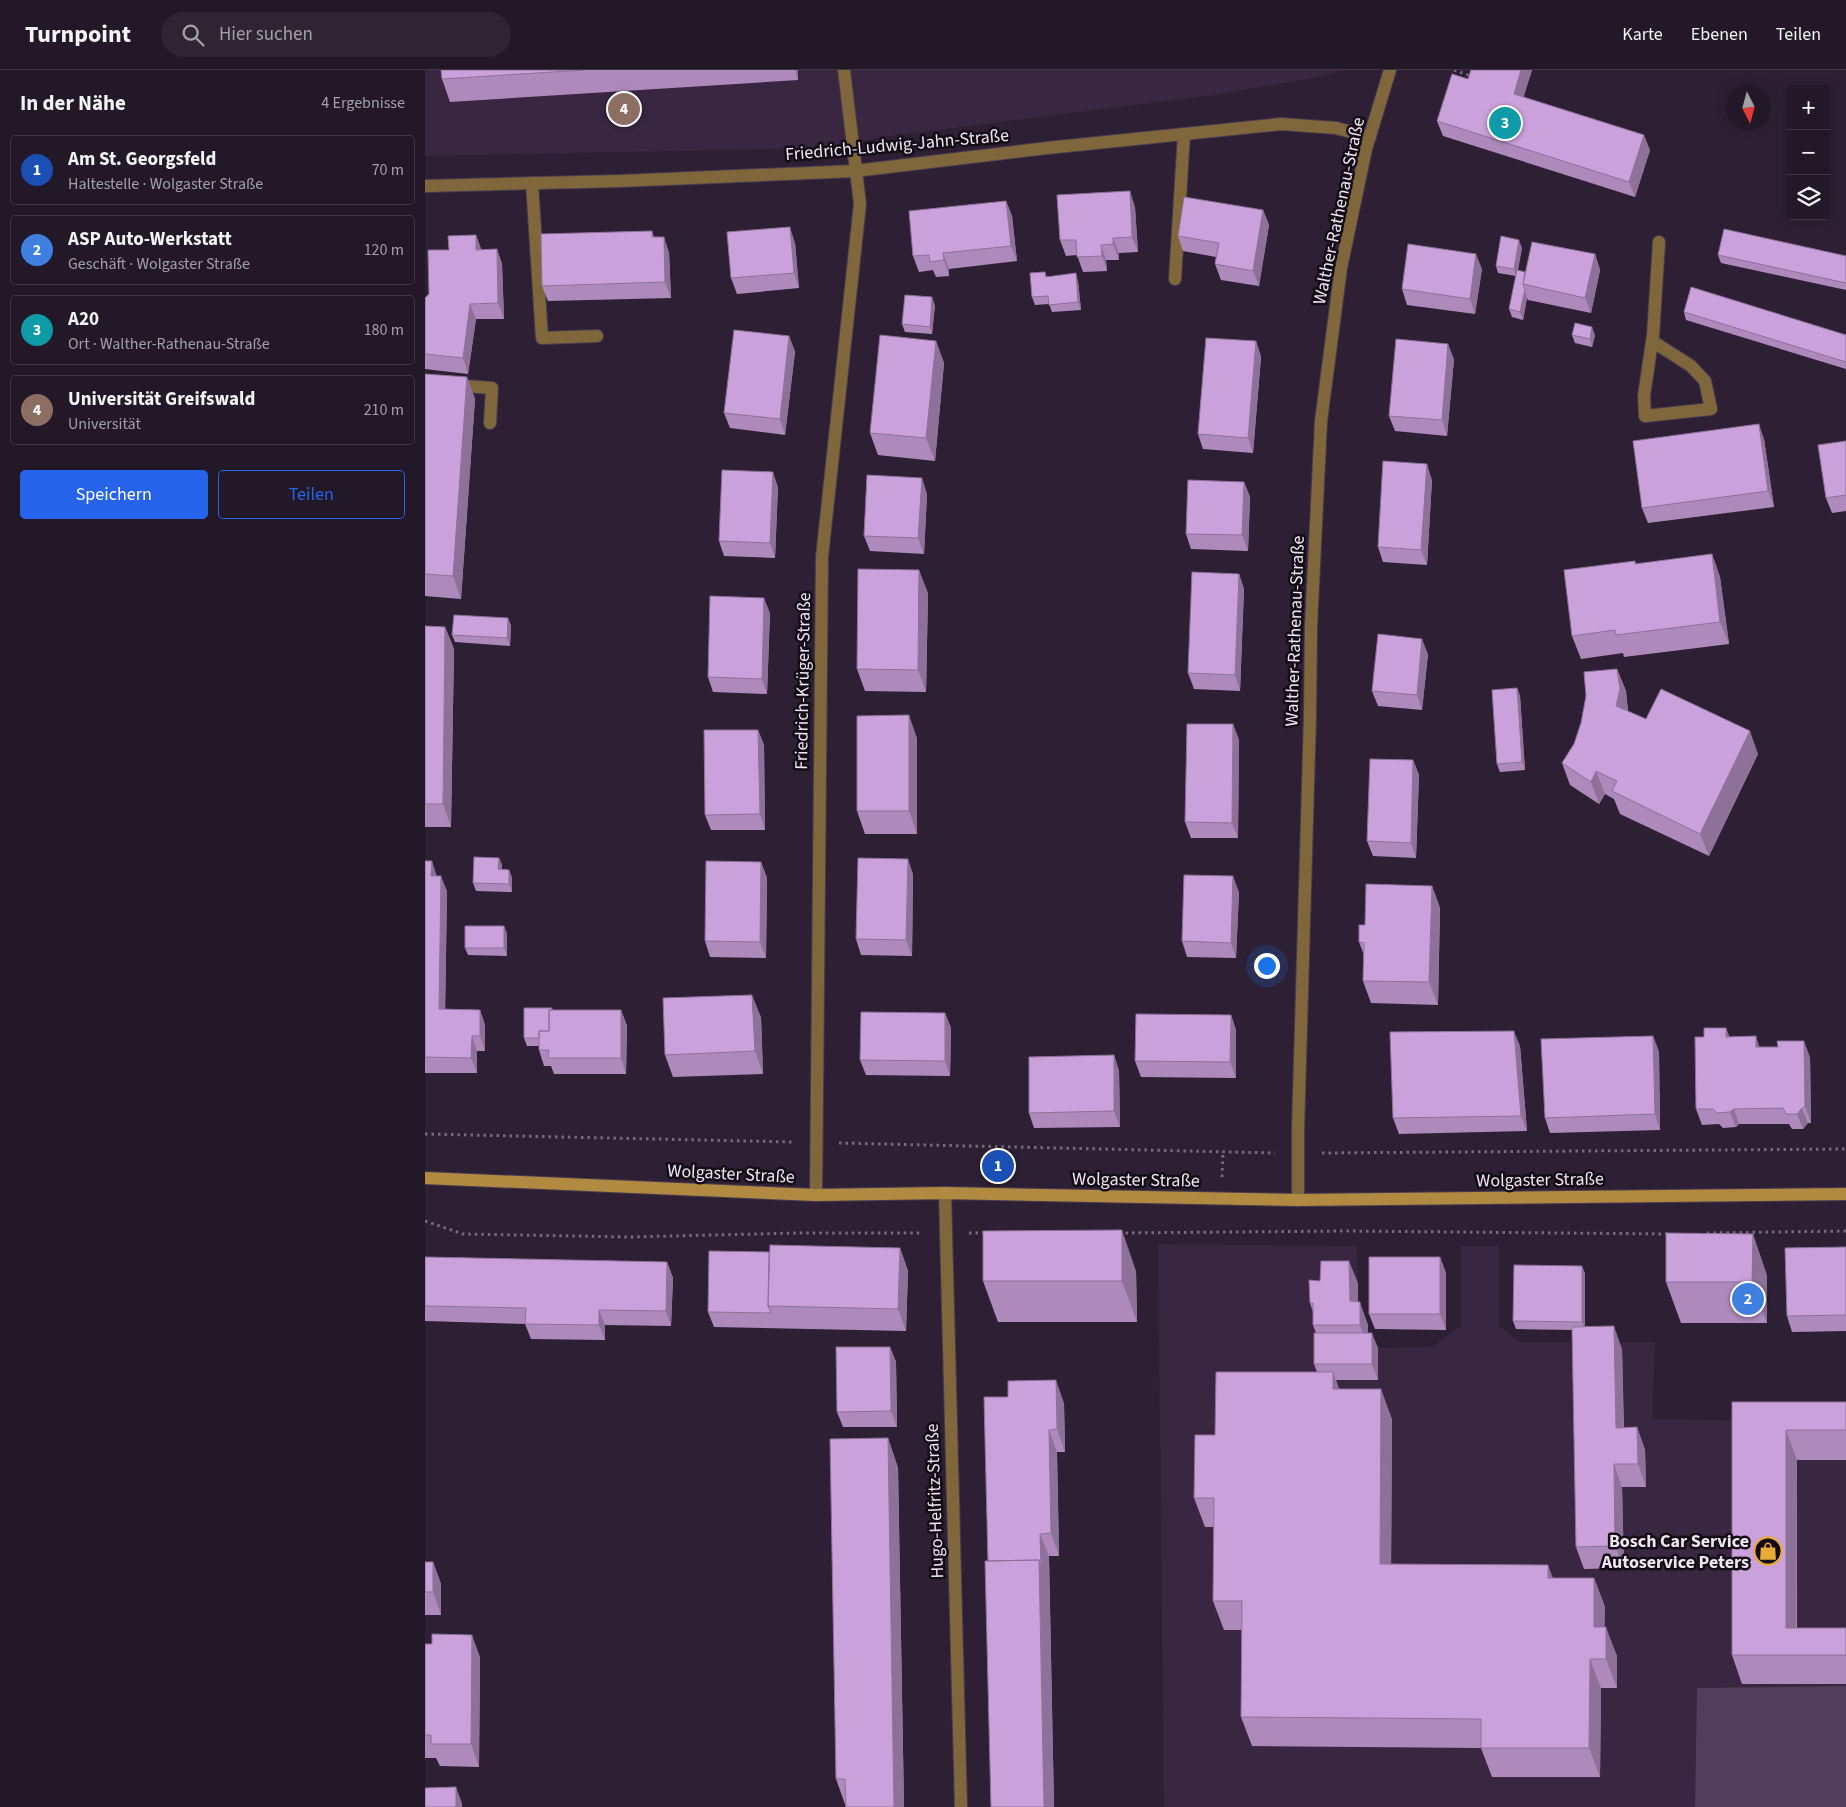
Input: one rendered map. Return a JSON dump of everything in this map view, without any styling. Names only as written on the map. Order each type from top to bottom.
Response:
[{"type":"main road","name":"Wolgaster Straße","points":[[425,1178],[816,1195],[945,1193],[1298,1200],[1846,1194]]},
{"type":"street","name":"Friedrich-Krüger-Straße","points":[[816,1195],[821,556],[860,204],[844,70]]},
{"type":"street","name":"Walther-Rathenau-Straße","points":[[1298,1200],[1311,627],[1321,421],[1341,268],[1366,149],[1389,70]]},
{"type":"street","name":"Friedrich-Ludwig-Jahn-Straße","points":[[425,186],[620,181],[855,171],[1281,124],[1336,128],[1370,137]]},
{"type":"street","points":[[1175,279],[1184,134]]},
{"type":"street","points":[[532,183],[542,338],[597,336]]},
{"type":"street","points":[[1652,341],[1691,366],[1705,380],[1711,409],[1645,416],[1644,396],[1652,341],[1659,242]]},
{"type":"street","points":[[425,383],[493,388],[490,423]]},
{"type":"street","name":"Hugo-Helfritz-Straße","points":[[945,1193],[961,1807]]},
{"type":"path","points":[[1454,70],[1479,78]]},
{"type":"path","points":[[425,1134],[1298,1154],[1846,1148]]},
{"type":"path","points":[[425,1221],[463,1234],[630,1237],[798,1233],[994,1233]]},
{"type":"path","points":[[1112,1233],[1346,1231],[1675,1234]]},
{"type":"path","points":[[1704,1233],[1846,1231]]},
{"type":"shaded area","points":[[425,70],[1340,70],[1313,78],[1215,95],[896,135],[829,148],[425,156]]},
{"type":"shaded area","points":[[1158,1244],[1357,1246],[1358,1324],[1368,1325],[1368,1348],[1432,1347],[1461,1326],[1460,1246],[1499,1246],[1499,1326],[1520,1342],[1655,1342],[1652,1419],[1846,1422],[1846,1686],[1697,1689],[1695,1807],[1164,1807]]},
{"type":"shaded area","points":[[1846,1686],[1846,1807],[1695,1807],[1697,1688]]},
{"type":"building","points":[[441,70],[584,70],[442,79]]},
{"type":"building","points":[[1471,70],[1521,70],[1514,94],[1644,135],[1629,182],[1437,121],[1452,74],[1468,79]]},
{"type":"building","points":[[1130,191],[1132,237],[1113,238],[1113,244],[1101,245],[1102,256],[1077,257],[1076,240],[1060,240],[1057,195]]},
{"type":"building","points":[[1184,197],[1263,210],[1253,271],[1215,264],[1219,243],[1178,236]]},
{"type":"building","points":[[1006,201],[1011,246],[943,253],[944,260],[930,262],[929,255],[913,256],[909,211]]},
{"type":"building","points":[[790,227],[794,273],[731,278],[727,232]]},
{"type":"building","points":[[1724,229],[1846,256],[1846,283],[1718,255]]},
{"type":"building","points":[[652,231],[652,237],[664,237],[665,282],[542,286],[541,234]]},
{"type":"building","points":[[476,235],[476,250],[497,249],[498,303],[470,304],[463,358],[425,354],[425,298],[429,294],[428,250],[449,250],[448,236]]},
{"type":"building","points":[[1501,236],[1519,240],[1514,269],[1496,266]]},
{"type":"building","points":[[1532,242],[1595,254],[1585,298],[1523,284]]},
{"type":"building","points":[[1408,244],[1476,254],[1470,299],[1402,289]]},
{"type":"building","points":[[1517,270],[1525,272],[1523,284],[1525,290],[1520,312],[1509,309]]},
{"type":"building","points":[[1045,272],[1046,277],[1076,273],[1078,302],[1049,305],[1048,296],[1032,297],[1030,273]]},
{"type":"building","points":[[1691,287],[1846,335],[1846,362],[1684,312]]},
{"type":"building","points":[[905,295],[932,297],[930,327],[902,324]]},
{"type":"building","points":[[1575,323],[1592,327],[1590,339],[1572,335]]},
{"type":"building","points":[[734,330],[789,336],[780,419],[724,413]]},
{"type":"building","points":[[880,335],[936,341],[926,438],[870,433]]},
{"type":"building","points":[[1206,338],[1256,341],[1248,438],[1198,434]]},
{"type":"building","points":[[1396,339],[1448,344],[1442,420],[1389,416]]},
{"type":"building","points":[[425,374],[467,377],[453,576],[425,574]]},
{"type":"building","points":[[1759,424],[1768,491],[1642,508],[1633,441]]},
{"type":"building","points":[[1846,441],[1846,495],[1826,498],[1818,445]]},
{"type":"building","points":[[1383,461],[1427,464],[1421,550],[1378,547]]},
{"type":"building","points":[[722,470],[773,472],[770,543],[719,541]]},
{"type":"building","points":[[867,475],[922,478],[918,538],[864,536]]},
{"type":"building","points":[[1188,480],[1244,482],[1242,535],[1186,534]]},
{"type":"building","points":[[1712,554],[1720,622],[1616,635],[1615,630],[1572,636],[1564,570],[1635,561],[1635,564]]},
{"type":"building","points":[[858,569],[919,570],[918,670],[857,669]]},
{"type":"building","points":[[1192,572],[1239,574],[1235,675],[1188,673]]},
{"type":"building","points":[[710,596],[764,598],[762,679],[708,677]]},
{"type":"building","points":[[454,615],[508,618],[507,638],[452,635]]},
{"type":"building","points":[[425,626],[445,627],[443,804],[425,804]]},
{"type":"building","points":[[1378,634],[1422,639],[1417,695],[1372,691]]},
{"type":"building","points":[[1617,669],[1620,689],[1616,706],[1646,719],[1661,689],[1750,731],[1700,834],[1612,791],[1617,781],[1596,771],[1591,782],[1562,763],[1574,744],[1581,723],[1586,696],[1584,672]]},
{"type":"building","points":[[1517,688],[1522,762],[1497,764],[1492,690]]},
{"type":"building","points":[[909,715],[909,811],[857,811],[857,716]]},
{"type":"building","points":[[1187,724],[1233,724],[1232,823],[1185,822]]},
{"type":"building","points":[[704,730],[758,730],[760,814],[705,815]]},
{"type":"building","points":[[1370,759],[1413,760],[1411,843],[1367,841]]},
{"type":"building","points":[[474,857],[499,858],[498,869],[509,870],[509,884],[473,883]]},
{"type":"building","points":[[858,858],[908,859],[906,940],[856,939]]},
{"type":"building","points":[[425,861],[432,861],[431,876],[441,876],[439,1009],[480,1010],[480,1036],[472,1036],[471,1058],[425,1057]]},
{"type":"building","points":[[706,861],[761,862],[760,942],[705,941]]},
{"type":"building","points":[[1184,875],[1233,876],[1231,943],[1182,941]]},
{"type":"building","points":[[1366,884],[1432,886],[1429,982],[1363,981],[1364,943],[1359,942],[1359,925],[1365,925]]},
{"type":"building","points":[[465,926],[504,926],[504,948],[465,948]]},
{"type":"building","points":[[752,995],[755,1051],[665,1055],[663,998]]},
{"type":"building","points":[[524,1008],[552,1008],[552,1010],[549,1010],[549,1031],[539,1031],[539,1038],[524,1038]]},
{"type":"building","points":[[549,1010],[621,1010],[621,1058],[548,1058],[549,1050],[539,1050],[539,1031],[549,1031]]},
{"type":"building","points":[[861,1012],[945,1013],[945,1061],[860,1060]]},
{"type":"building","points":[[1136,1014],[1231,1015],[1230,1062],[1135,1061]]},
{"type":"building","points":[[1704,1028],[1726,1028],[1726,1037],[1756,1036],[1756,1047],[1778,1047],[1777,1041],[1804,1041],[1805,1107],[1797,1114],[1786,1114],[1783,1108],[1734,1109],[1730,1112],[1717,1113],[1713,1109],[1696,1109],[1695,1037],[1704,1037]]},
{"type":"building","points":[[1514,1031],[1521,1116],[1393,1118],[1390,1032]]},
{"type":"building","points":[[1653,1036],[1655,1114],[1545,1118],[1541,1039]]},
{"type":"building","points":[[1114,1055],[1114,1111],[1029,1113],[1029,1057]]},
{"type":"building","points":[[1122,1230],[1122,1281],[983,1281],[983,1231]]},
{"type":"building","points":[[1666,1233],[1753,1234],[1752,1282],[1666,1282]]},
{"type":"building","points":[[770,1245],[900,1248],[898,1309],[768,1306]]},
{"type":"building","points":[[1846,1247],[1846,1315],[1787,1316],[1785,1248]]},
{"type":"building","points":[[709,1251],[769,1252],[768,1306],[771,1313],[708,1312]]},
{"type":"building","points":[[425,1257],[667,1262],[666,1311],[599,1310],[599,1325],[525,1324],[526,1308],[425,1306]]},
{"type":"building","points":[[1369,1257],[1440,1257],[1440,1314],[1369,1314]]},
{"type":"building","points":[[1321,1261],[1349,1261],[1350,1301],[1360,1302],[1360,1325],[1313,1325],[1313,1303],[1310,1303],[1309,1280],[1320,1281]]},
{"type":"building","points":[[1514,1265],[1582,1266],[1582,1322],[1513,1321]]},
{"type":"building","points":[[1614,1326],[1616,1428],[1637,1427],[1638,1464],[1614,1464],[1615,1546],[1576,1547],[1572,1327]]},
{"type":"building","points":[[1314,1333],[1372,1333],[1372,1364],[1314,1364]]},
{"type":"building","points":[[836,1347],[890,1347],[891,1411],[837,1412]]},
{"type":"building","points":[[1216,1372],[1333,1372],[1333,1389],[1381,1389],[1380,1564],[1548,1565],[1548,1578],[1594,1578],[1594,1627],[1606,1627],[1606,1659],[1590,1659],[1589,1748],[1481,1748],[1481,1719],[1241,1717],[1242,1601],[1213,1601],[1214,1498],[1194,1498],[1195,1435],[1215,1435]]},
{"type":"building","points":[[1056,1380],[1057,1429],[1049,1430],[1051,1533],[1040,1534],[1041,1566],[1039,1560],[988,1561],[984,1397],[1008,1397],[1008,1381]]},
{"type":"building","points":[[1732,1402],[1846,1402],[1846,1430],[1786,1430],[1786,1628],[1846,1628],[1846,1655],[1732,1655]]},
{"type":"building","points":[[888,1438],[894,1807],[846,1807],[845,1779],[836,1779],[830,1439]]},
{"type":"building","points":[[1039,1560],[1044,1807],[991,1807],[985,1561]]},
{"type":"building","points":[[425,1562],[433,1562],[433,1592],[425,1592]]},
{"type":"building","points":[[432,1634],[472,1635],[471,1744],[431,1744],[431,1735],[425,1735],[425,1644],[432,1644]]},
{"type":"building","points":[[456,1787],[456,1807],[425,1807],[425,1788]]},
{"type":"place","name":"Universität Greifswald","points":[[624,109]]},
{"type":"place","name":"A20","points":[[1505,123]]},
{"type":"place","name":"Am St. Georgsfeld","points":[[998,1166]]},
{"type":"place","name":"ASP Auto-Werkstatt","points":[[1748,1299]]},
{"type":"place","name":"Bosch Car Service Autoservice Peters","points":[[1768,1551]]}]
